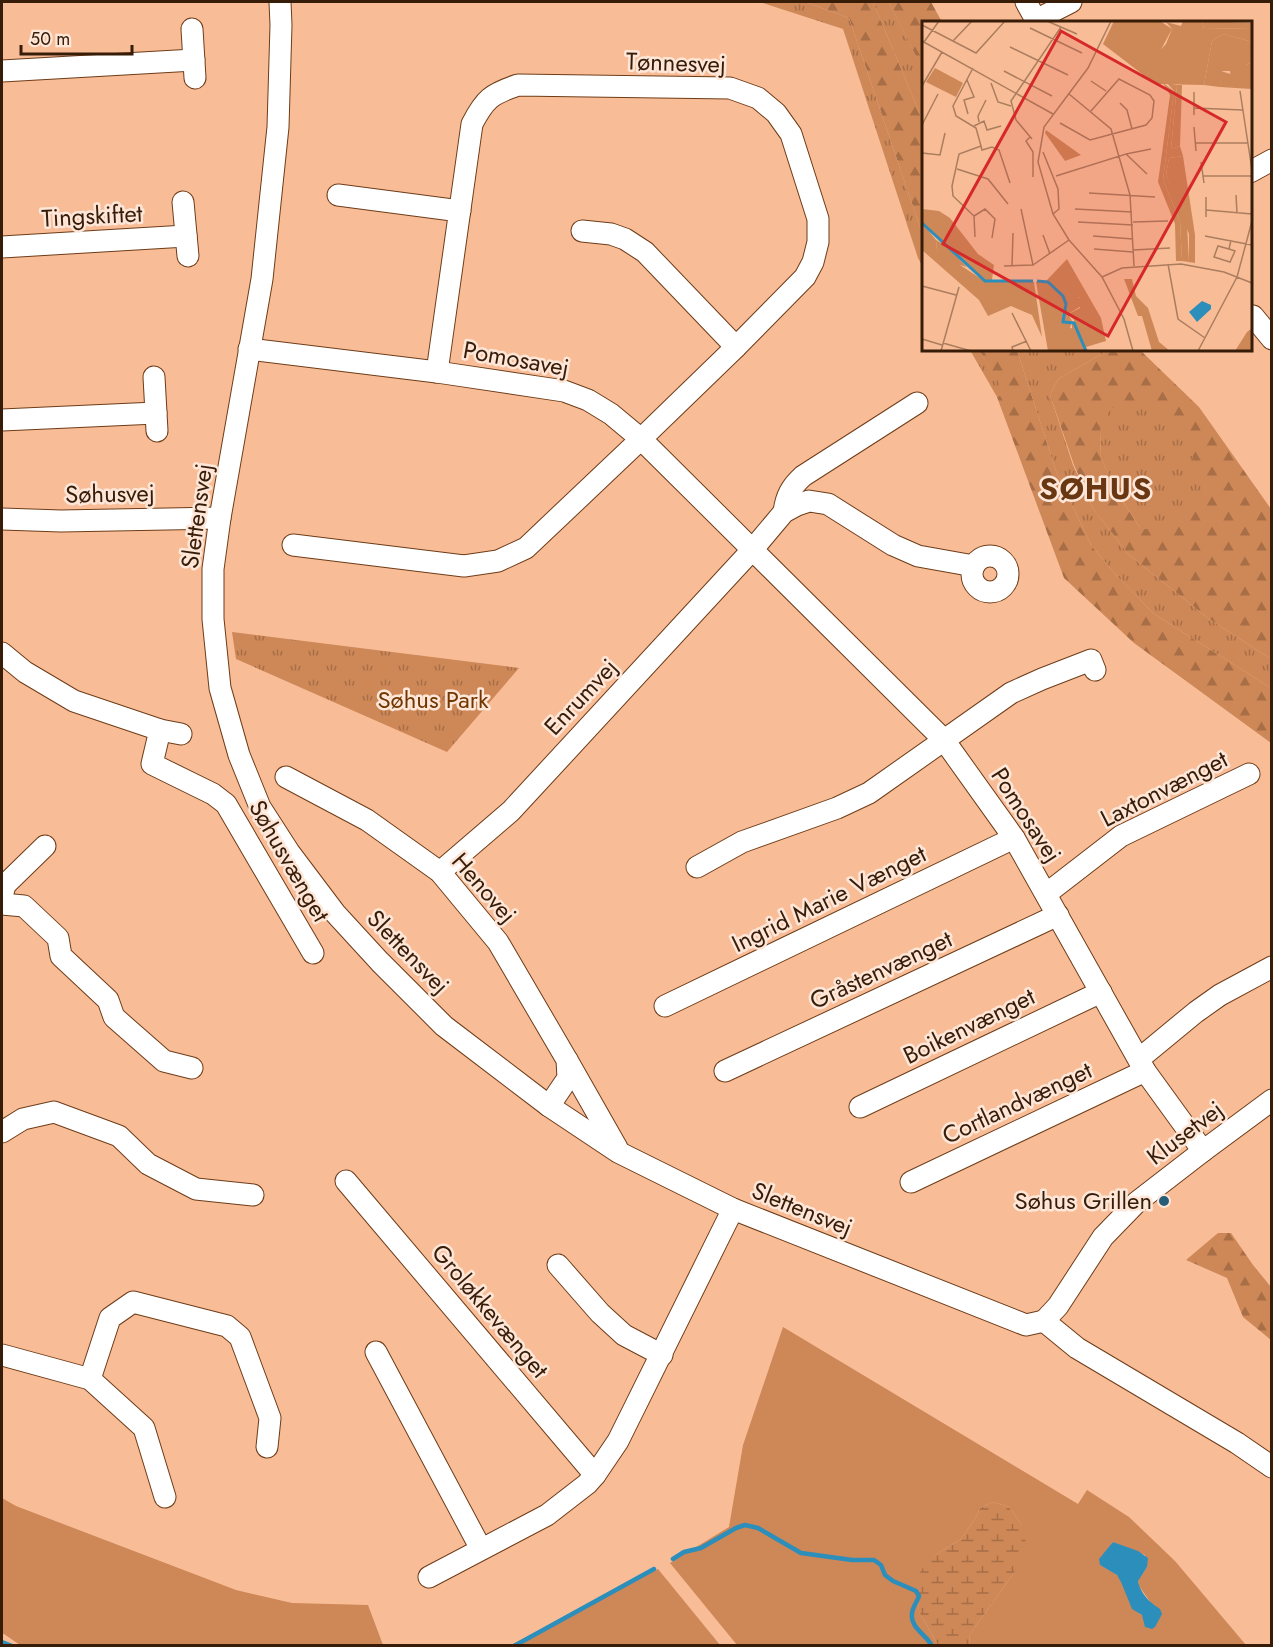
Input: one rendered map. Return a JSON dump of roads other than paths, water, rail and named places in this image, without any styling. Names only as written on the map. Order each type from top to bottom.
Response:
[{"type":"street","name":"Slettensvej","points":[[280,2],[279,127],[262,279],[213,569],[213,619],[220,688],[238,755],[260,807],[289,852],[335,913],[444,1026],[549,1106],[618,1152],[733,1209],[1026,1325],[1044,1321]]},
{"type":"street","points":[[1033,15],[1071,2]]},
{"type":"street","points":[[2,71],[194,69],[192,29]]},
{"type":"street","name":"Tønnesvej","points":[[293,545],[464,566],[498,561],[526,548],[641,440],[805,277],[813,262],[818,242],[818,219],[791,134],[776,112],[758,98],[730,88],[518,85],[498,91],[482,104],[472,124],[437,372]]},
{"type":"street","points":[[338,195],[460,211]]},
{"type":"street","name":"Tingskiftet","points":[[2,247],[187,246],[183,202]]},
{"type":"street","points":[[582,231],[611,234],[625,239],[645,252],[736,347]]},
{"type":"street","points":[[1253,316],[1272,339]]},
{"type":"street","name":"Pomosavej","points":[[249,349],[437,372],[564,391],[588,400],[611,414],[641,440],[753,549],[944,740],[1014,838],[1142,1065],[1203,1151]]},
{"type":"street","points":[[2,420],[156,422],[154,377]]},
{"type":"street","points":[[784,512],[786,498],[793,485],[803,476],[917,403]]},
{"type":"street","points":[[753,549],[784,512],[810,501],[828,504],[893,545],[918,556],[974,566]]},
{"type":"street","name":"Søhusvej","points":[[2,519],[61,521],[220,518]]},
{"type":"street","name":"Enrumvej","points":[[440,872],[511,811],[753,549]]},
{"type":"street","points":[[2,653],[25,672],[74,701],[160,730],[181,734]]},
{"type":"street","points":[[697,867],[742,842],[837,808],[869,793],[1011,693],[1091,660],[1095,670]]},
{"type":"street","name":"Søhusvænget","points":[[160,730],[152,764],[213,794],[226,804],[313,953]]},
{"type":"street","name":"Laxtonvænget","points":[[1046,894],[1121,836],[1249,774]]},
{"type":"street","name":"Henovej","points":[[286,777],[367,820],[440,872],[498,942],[618,1152]]},
{"type":"street","name":"Ingrid Marie Vænget","points":[[665,1006],[1014,838]]},
{"type":"street","points":[[2,897],[5,885],[45,846]]},
{"type":"street","points":[[2,904],[24,906],[58,938],[61,956],[108,1000],[114,1017],[164,1060],[192,1068]]},
{"type":"street","name":"Gråstenvænget","points":[[725,1071],[1058,915]]},
{"type":"street","name":"Cortlandvænget","points":[[911,1182],[1142,1065],[1196,1012],[1272,967]]},
{"type":"street","name":"Boikenvænget","points":[[860,1107],[1101,992]]},
{"type":"street","points":[[549,1106],[568,1078],[567,1060]]},
{"type":"street","name":"Klusetvej","points":[[1044,1321],[1058,1306],[1103,1237],[1137,1202],[1272,1100]]},
{"type":"street","points":[[2,1132],[23,1119],[54,1112],[119,1136],[148,1164],[196,1189],[253,1195]]},
{"type":"street","name":"Groløkkevænget","points":[[346,1181],[595,1475]]},
{"type":"street","points":[[429,1577],[547,1515],[595,1475],[618,1441],[733,1209]]},
{"type":"street","points":[[558,1265],[600,1313],[624,1335],[662,1355]]},
{"type":"street","points":[[90,1379],[110,1318],[133,1302],[226,1326],[240,1337],[270,1418],[267,1447]]},
{"type":"street","points":[[1044,1321],[1077,1348],[1237,1443],[1272,1467]]},
{"type":"street","points":[[376,1352],[481,1549]]},
{"type":"street","points":[[2,1355],[90,1379],[144,1428],[165,1497]]},
{"type":"water","points":[[1113,1542],[1138,1551],[1148,1558],[1147,1567],[1138,1581],[1143,1594],[1160,1609],[1162,1614],[1152,1629],[1145,1627],[1142,1615],[1132,1609],[1117,1575],[1100,1565],[1099,1559]]},
{"type":"waterway","points":[[673,1559],[684,1552],[701,1548],[745,1525],[758,1528],[801,1553],[852,1560],[874,1560],[881,1565],[885,1575],[893,1581],[916,1591],[919,1596],[912,1619],[932,1646]]},
{"type":"waterway","points":[[514,1646],[654,1569]]},
{"type":"waterway","points":[[2,1642],[12,1646]]},
{"type":"place","name":"Søhus Grillen","points":[[1164,1201]]},
{"type":"district","name":"SØHUS","points":[[1096,489]]},
{"type":"park label","name":"Søhus Park","points":[[433,700]]}]
